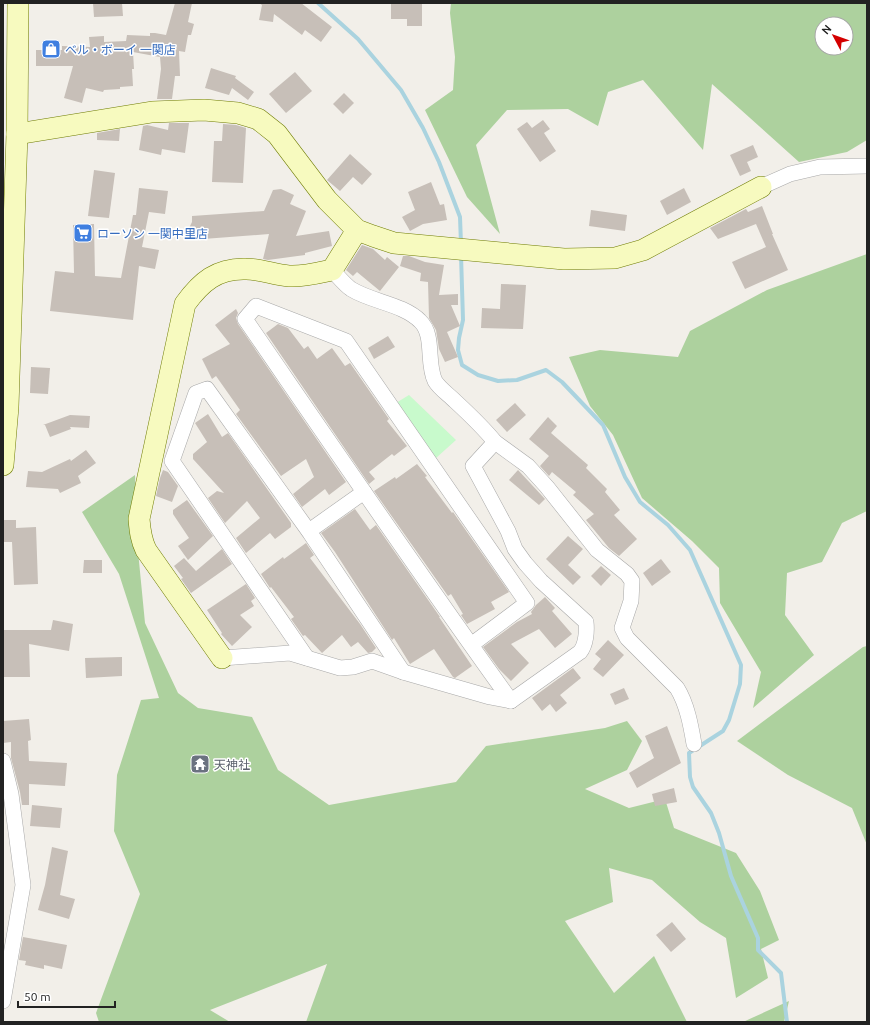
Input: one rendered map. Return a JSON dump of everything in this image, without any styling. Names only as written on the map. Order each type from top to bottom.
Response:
[{"type":"street","points":[[3,465],[8,407],[17,134],[18,3]]},
{"type":"street","points":[[17,134],[152,112],[204,110],[238,113],[258,119],[277,134],[327,200],[356,230],[394,242],[564,259],[615,258],[643,250],[761,187],[790,174],[820,167],[867,166]]},
{"type":"street","points":[[356,230],[332,270],[307,275],[289,276],[246,269],[224,272],[212,276],[202,283],[185,304],[140,519],[140,530],[146,550],[222,658],[290,653],[340,668],[353,667],[372,661],[403,672],[490,697],[511,701],[580,652],[583,648],[587,628],[586,622],[541,581],[515,549],[508,530],[473,466],[496,442]]},
{"type":"street","points":[[332,270],[350,288],[369,298],[408,312],[421,321],[426,331],[430,363],[436,382],[478,422],[496,442],[528,466],[547,487],[597,550],[627,574],[632,580],[631,601],[622,628],[627,638],[677,688],[692,727],[694,744]]},
{"type":"street","points":[[471,645],[527,603],[346,342],[256,306],[246,319],[364,492],[471,645],[511,701]]},
{"type":"street","points":[[307,658],[172,461],[196,393],[207,389],[308,531],[403,672]]},
{"type":"street","points":[[308,531],[364,492]]},
{"type":"street","points":[[3,761],[11,794],[22,885],[4,992]]},
{"type":"green space","points":[[451,3],[867,3],[867,140],[847,152],[799,162],[712,84],[703,150],[643,80],[608,92],[598,126],[568,109],[507,110],[476,145],[500,234],[467,197],[425,110],[453,90],[455,57],[450,13]]},
{"type":"green space","points":[[867,254],[867,511],[842,523],[822,562],[787,573],[785,615],[814,655],[753,708],[761,672],[720,603],[719,568],[692,541],[642,498],[613,435],[590,406],[569,357],[600,350],[678,357],[690,331],[767,290]]},
{"type":"green space","points":[[409,395],[456,440],[436,458],[396,403]]},
{"type":"green space","points":[[135,475],[137,541],[145,623],[178,693],[198,708],[252,717],[278,770],[329,805],[456,782],[486,746],[605,728],[627,721],[642,741],[627,770],[585,789],[629,808],[665,799],[674,828],[736,853],[760,891],[779,940],[761,949],[768,978],[736,998],[726,938],[700,922],[652,880],[609,868],[613,902],[565,921],[614,993],[654,956],[687,1022],[306,1022],[327,964],[210,1010],[230,1022],[99,1022],[96,1013],[140,894],[114,831],[117,775],[141,700],[159,698],[119,574],[82,512]]},
{"type":"green space","points":[[867,646],[867,845],[852,808],[788,775],[737,741],[863,647]]},
{"type":"green space","points":[[789,1001],[784,1022],[743,1022]]},
{"type":"building","points":[[93,3],[122,3],[123,16],[94,17]]},
{"type":"building","points":[[175,3],[192,3],[188,22],[194,24],[191,35],[188,35],[185,52],[179,51],[180,76],[175,76],[172,99],[157,99],[161,69],[160,57],[133,52],[133,86],[104,90],[103,92],[86,88],[82,103],[64,98],[73,66],[36,66],[36,50],[62,50],[62,46],[90,47],[89,37],[104,36],[104,42],[126,41],[127,35],[150,36],[150,33],[155,33],[166,35]]},
{"type":"building","points":[[259,3],[301,3],[332,27],[321,42],[305,30],[302,35],[274,14],[273,22],[259,20],[262,5]]},
{"type":"building","points":[[391,3],[422,3],[422,26],[407,26],[407,19],[391,19]]},
{"type":"building","points":[[211,68],[236,76],[235,78],[254,92],[248,100],[232,88],[229,95],[205,88]]},
{"type":"building","points":[[295,72],[312,91],[286,113],[269,94]]},
{"type":"building","points":[[344,93],[354,103],[343,114],[333,104]]},
{"type":"building","points":[[543,120],[550,129],[544,133],[556,151],[540,162],[517,129],[527,122],[532,128]]},
{"type":"building","points":[[169,123],[189,123],[185,153],[162,149],[161,155],[139,150],[143,126],[147,125],[168,130]]},
{"type":"building","points":[[223,124],[236,125],[246,128],[243,183],[212,182],[214,141],[222,141]]},
{"type":"building","points":[[120,129],[119,141],[97,140],[97,133]]},
{"type":"building","points":[[753,145],[758,157],[747,162],[751,171],[740,176],[730,155]]},
{"type":"building","points":[[350,154],[372,174],[362,185],[353,177],[340,191],[327,180]]},
{"type":"building","points":[[94,170],[115,173],[109,218],[88,216]]},
{"type":"building","points":[[431,182],[440,205],[444,204],[447,220],[423,224],[410,231],[402,217],[415,210],[408,192]]},
{"type":"building","points":[[139,188],[168,191],[165,214],[149,212],[142,247],[159,250],[155,269],[139,266],[133,320],[50,311],[55,271],[74,273],[73,225],[94,224],[95,276],[121,278],[133,215],[136,215]]},
{"type":"building","points":[[684,188],[691,202],[667,215],[660,201]]},
{"type":"building","points":[[281,189],[294,195],[290,204],[306,211],[296,236],[329,231],[332,246],[305,253],[305,255],[268,260],[263,259],[269,234],[190,240],[189,228],[192,222],[192,216],[264,211],[273,190]]},
{"type":"building","points":[[762,206],[772,234],[788,270],[745,289],[732,262],[766,247],[756,224],[718,239],[710,228],[746,209],[748,212]]},
{"type":"building","points":[[591,210],[627,215],[625,231],[589,226]]},
{"type":"building","points":[[362,245],[373,249],[385,260],[387,257],[399,267],[380,291],[357,272],[353,276],[346,270]]},
{"type":"building","points":[[403,256],[409,256],[425,262],[444,265],[439,295],[458,294],[458,305],[451,305],[460,326],[447,332],[458,357],[445,362],[439,349],[436,330],[429,318],[428,282],[420,281],[421,273],[400,266]]},
{"type":"building","points":[[501,284],[526,285],[523,329],[481,328],[482,308],[500,309]]},
{"type":"building","points":[[236,309],[238,313],[236,318],[238,324],[346,482],[329,495],[325,489],[302,507],[293,494],[314,477],[306,459],[281,476],[236,414],[240,410],[216,376],[212,379],[202,359],[230,344],[215,325]]},
{"type":"building","points":[[278,324],[288,328],[304,349],[308,346],[317,359],[332,348],[345,366],[350,363],[389,419],[387,421],[407,446],[394,456],[392,454],[369,472],[375,479],[369,484],[266,333]]},
{"type":"building","points":[[388,336],[395,347],[374,359],[368,348]]},
{"type":"building","points":[[31,367],[50,368],[48,394],[30,393]]},
{"type":"building","points":[[515,403],[526,415],[507,432],[496,420]]},
{"type":"building","points":[[208,414],[222,437],[228,433],[291,523],[291,527],[275,539],[270,533],[246,553],[236,538],[260,518],[247,501],[225,523],[208,498],[217,491],[224,493],[193,459],[193,454],[207,442],[195,423]]},
{"type":"building","points":[[70,415],[90,416],[89,428],[70,427],[71,429],[50,437],[45,425],[43,425]]},
{"type":"building","points":[[548,417],[557,426],[551,433],[588,465],[586,468],[607,489],[605,492],[620,510],[614,515],[637,539],[619,556],[609,548],[586,520],[594,514],[573,495],[576,492],[552,472],[549,476],[540,466],[549,456],[529,439]]},
{"type":"building","points":[[86,450],[96,463],[78,476],[81,483],[60,493],[58,489],[26,487],[28,471],[42,472],[70,459],[71,461]]},
{"type":"building","points":[[417,464],[452,513],[453,512],[509,592],[491,602],[495,609],[467,624],[451,594],[448,596],[374,491],[395,477],[396,479]]},
{"type":"building","points":[[163,470],[168,472],[178,486],[172,502],[156,496]]},
{"type":"building","points":[[518,470],[545,499],[539,505],[509,480]]},
{"type":"building","points":[[187,500],[213,536],[188,560],[178,546],[189,538],[173,514],[173,510]]},
{"type":"building","points":[[355,509],[370,530],[376,525],[472,666],[455,678],[434,649],[410,664],[394,638],[392,640],[321,533]]},
{"type":"building","points":[[3,520],[16,520],[16,528],[36,527],[38,584],[14,585],[12,542],[4,542]]},
{"type":"building","points":[[568,536],[583,549],[568,565],[581,577],[573,585],[546,559]]},
{"type":"building","points":[[306,543],[314,555],[310,558],[360,624],[376,648],[372,652],[368,653],[358,642],[351,647],[342,635],[322,653],[305,635],[303,636],[291,619],[294,617],[271,587],[270,588],[261,574],[283,557],[284,559]]},
{"type":"building","points":[[222,549],[232,564],[191,593],[181,579],[183,578],[174,566],[184,558],[196,571]]},
{"type":"building","points":[[661,559],[671,572],[652,586],[643,573]]},
{"type":"building","points":[[84,560],[102,560],[102,573],[83,573]]},
{"type":"building","points":[[601,566],[611,575],[601,586],[591,576]]},
{"type":"building","points":[[246,584],[255,598],[251,601],[254,606],[240,615],[252,627],[232,646],[221,634],[222,633],[207,610]]},
{"type":"building","points":[[545,597],[555,608],[552,611],[572,634],[555,648],[539,629],[511,644],[529,663],[511,681],[499,669],[483,647],[517,622],[532,614],[531,612],[536,605]]},
{"type":"building","points":[[53,620],[73,624],[69,651],[29,644],[30,677],[3,677],[3,630],[51,630]]},
{"type":"building","points":[[608,640],[624,655],[603,677],[593,669],[601,659],[595,654]]},
{"type":"building","points":[[122,657],[122,676],[86,678],[85,658]]},
{"type":"building","points":[[573,668],[581,678],[560,695],[567,703],[556,712],[550,704],[542,711],[532,698]]},
{"type":"building","points":[[624,688],[629,699],[615,705],[610,694]]},
{"type":"building","points":[[29,719],[31,740],[28,741],[29,761],[67,763],[65,786],[29,784],[29,805],[22,805],[11,758],[11,742],[3,743],[3,721]]},
{"type":"building","points":[[667,726],[681,763],[637,788],[629,773],[654,758],[645,736]]},
{"type":"building","points":[[674,788],[677,802],[655,806],[652,794]]},
{"type":"building","points":[[32,805],[62,808],[60,828],[30,826]]},
{"type":"building","points":[[52,847],[68,851],[60,895],[75,899],[69,919],[38,910],[45,885]]},
{"type":"building","points":[[672,922],[686,939],[671,952],[656,935]]},
{"type":"building","points":[[23,937],[67,945],[62,969],[44,965],[44,969],[25,965],[26,961],[19,960]]},
{"type":"waterway","points":[[318,3],[358,39],[401,90],[423,128],[439,162],[460,217],[461,244]]},
{"type":"waterway","points":[[461,255],[463,320],[458,350],[462,365],[478,375],[498,381],[517,380],[546,370],[562,382],[603,425],[625,477],[640,502],[668,525],[690,550],[741,665],[740,684],[729,720],[723,731],[689,753],[690,777],[693,787],[711,813],[719,833],[731,876],[758,938],[758,950],[781,973],[787,1022]]},
{"type":"place","name":"ベル・ボーイ 一関店","points":[[51,49]]},
{"type":"place","name":"ローソン 一関中里店","points":[[83,233]]},
{"type":"place","name":"天神社","points":[[200,764]]}]
